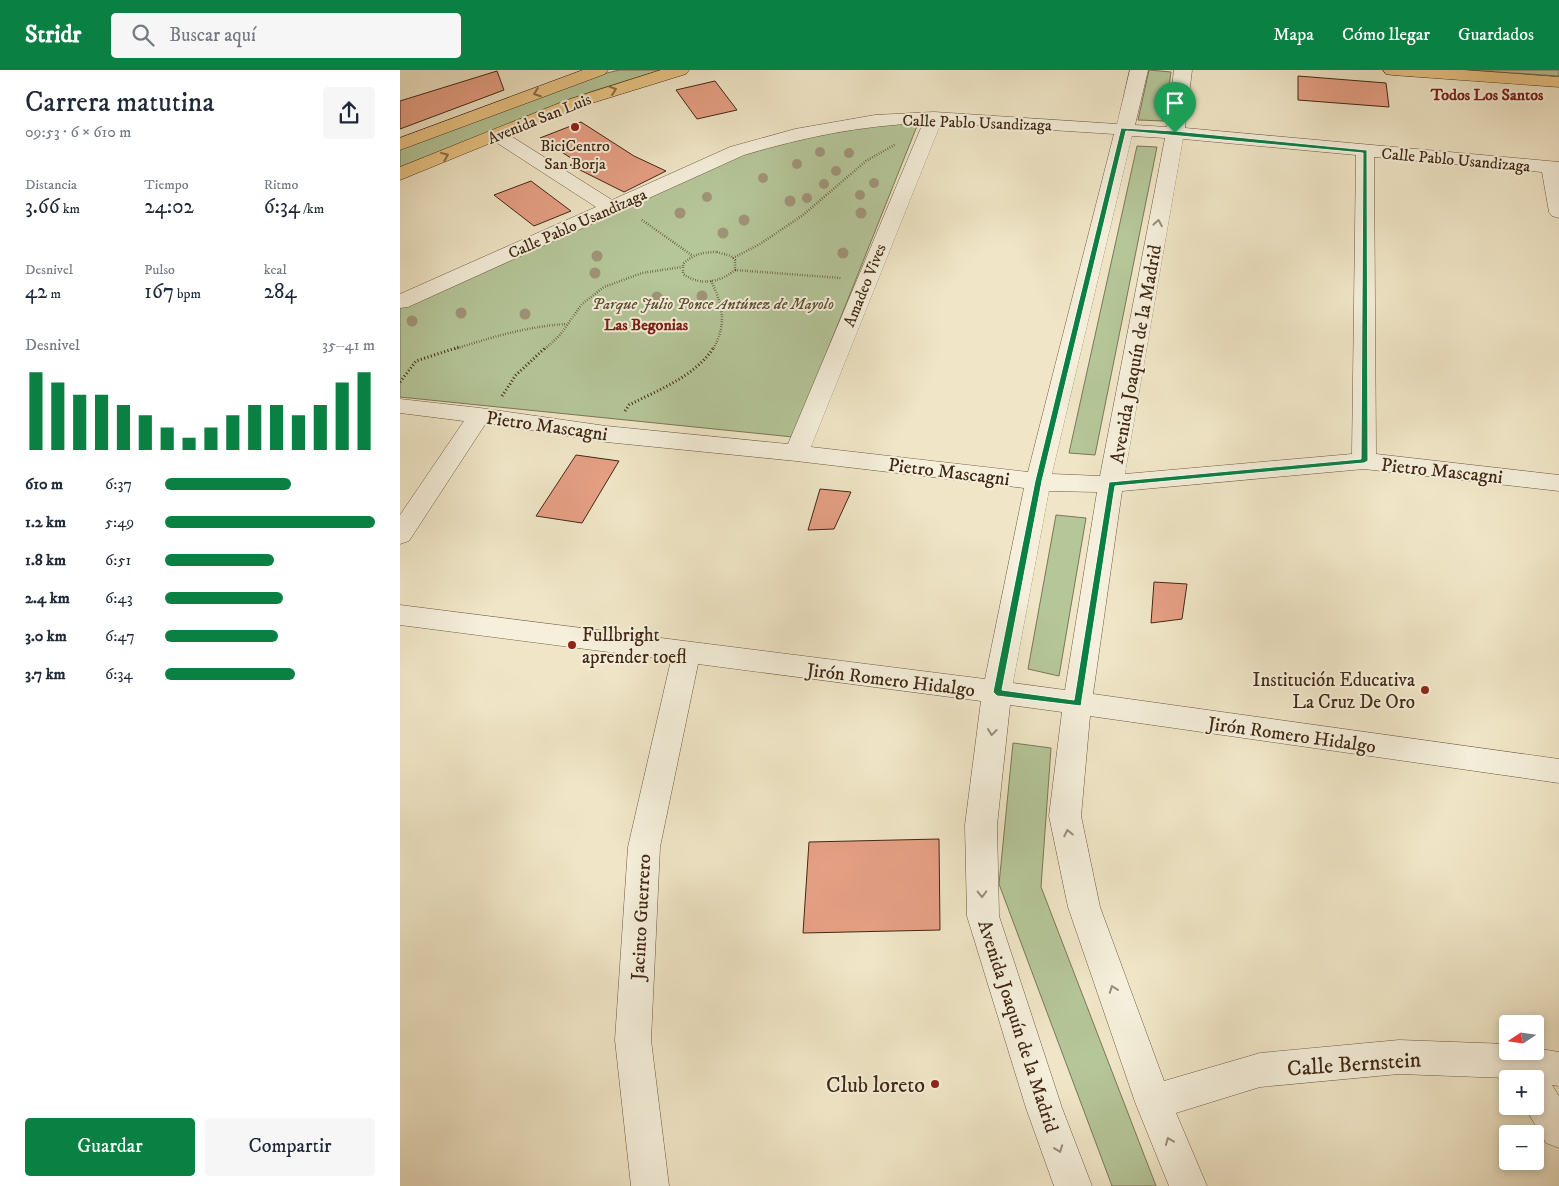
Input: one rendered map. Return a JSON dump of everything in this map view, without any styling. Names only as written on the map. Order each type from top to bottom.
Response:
[{"type":"main road","name":"Avenida San Luis","points":[[400,144],[599,70]]},
{"type":"main road","name":"Avenida San Luis","points":[[400,174],[613,90],[680,70]]},
{"type":"main road","points":[[1392,70],[1559,82]]},
{"type":"street","name":"Avenida Joaquín de la Madrid","points":[[1073,1186],[1044,1108],[983,916],[981,825],[997,692],[1038,481],[1139,70]]},
{"type":"street","name":"Avenida Joaquín de la Madrid","points":[[1182,70],[1175,133],[1111,484],[1078,704],[1065,816],[1084,907],[1153,1102],[1188,1186]]},
{"type":"street","name":"Calle Pablo Usandizaga","points":[[400,302],[737,151],[795,134],[875,120],[934,117],[1123,129],[1554,168]]},
{"type":"street","name":"Amadeo Vives","points":[[796,452],[934,117]]},
{"type":"street","points":[[496,135],[611,208]]},
{"type":"street","points":[[1364,461],[1365,151]]},
{"type":"street","points":[[1554,168],[1559,212]]},
{"type":"street","name":"Pietro Mascagni","points":[[400,406],[606,434],[796,452],[1038,481],[1111,484],[1364,461],[1559,483]]},
{"type":"street","points":[[400,535],[484,416]]},
{"type":"street","name":"Jirón Romero Hidalgo","points":[[402,618],[688,652],[997,692],[1559,771]]},
{"type":"street","name":"Jacinto Guerrero","points":[[650,1186],[633,1040],[644,847],[688,652]]},
{"type":"street","name":"Calle Bernstein","points":[[1153,1102],[1260,1070],[1399,1057],[1499,1074]]},
{"type":"street","name":"Calle Bernstein","points":[[1544,1073],[1559,1068]]},
{"type":"street","points":[[1544,1106],[1559,1130]]},
{"type":"path","points":[[733,258],[760,244],[804,215],[866,161],[898,143],[924,143]]},
{"type":"path","points":[[639,217],[693,256]]},
{"type":"path","points":[[484,416],[516,375],[560,335],[582,304],[604,287],[642,273],[682,266],[687,260],[700,253],[725,253],[733,258],[736,265],[735,270]]},
{"type":"path","points":[[682,266],[683,274],[688,278],[703,282],[711,282],[726,277],[735,270],[866,280]]},
{"type":"path","points":[[606,434],[629,405],[690,373],[718,343],[724,323],[720,300],[711,282]]},
{"type":"path","points":[[400,382],[416,361],[495,336],[549,325],[568,324]]},
{"type":"green space","points":[[619,70],[661,70],[593,91],[400,167],[400,149],[592,77]]},
{"type":"green space","points":[[1149,70],[1171,72],[1164,121],[1138,120]]},
{"type":"green space","points":[[1469,70],[1559,70],[1559,76]]},
{"type":"green space","name":"Parque Julio Ponce Antúnez de Mayolo","points":[[919,121],[793,437],[400,397],[400,308],[738,155],[796,137],[876,122]]},
{"type":"green space","points":[[1137,146],[1157,147],[1095,455],[1069,453]]},
{"type":"green space","points":[[1056,515],[1086,518],[1059,676],[1028,669]]},
{"type":"green space","points":[[1013,743],[1051,748],[1041,887],[1156,1186],[1112,1186],[999,884]]},
{"type":"building","points":[[497,71],[504,90],[400,129],[400,101]]},
{"type":"building","points":[[1298,76],[1386,83],[1389,107],[1298,100]]},
{"type":"building","points":[[715,81],[737,110],[697,119],[676,90]]},
{"type":"building","points":[[581,122],[634,156],[666,171],[624,192],[570,165],[577,162],[540,138]]},
{"type":"building","points":[[531,181],[571,211],[534,226],[494,195]]},
{"type":"building","points":[[576,455],[619,461],[582,523],[536,516]]},
{"type":"building","points":[[820,489],[851,492],[834,529],[808,530]]},
{"type":"building","points":[[1154,582],[1187,584],[1182,619],[1151,623]]},
{"type":"building","points":[[939,839],[940,930],[803,933],[809,842]]},
{"type":"place","name":"BiciCentro San Borja","points":[[575,127]]},
{"type":"place","name":"Fullbright aprender toefl","points":[[572,645]]},
{"type":"place","name":"Institución Educativa La Cruz De Oro","points":[[1425,690]]},
{"type":"place","name":"Club loreto","points":[[935,1084]]},
{"type":"district","name":"Todos Los Santos","points":[[1487,94]]},
{"type":"district","name":"Las Begonias","points":[[646,324]]},
{"type":"route","points":[[1123,129],[1175,133],[1365,151],[1364,461],[1111,484],[1078,704],[997,692],[1038,481],[1123,129]]}]
